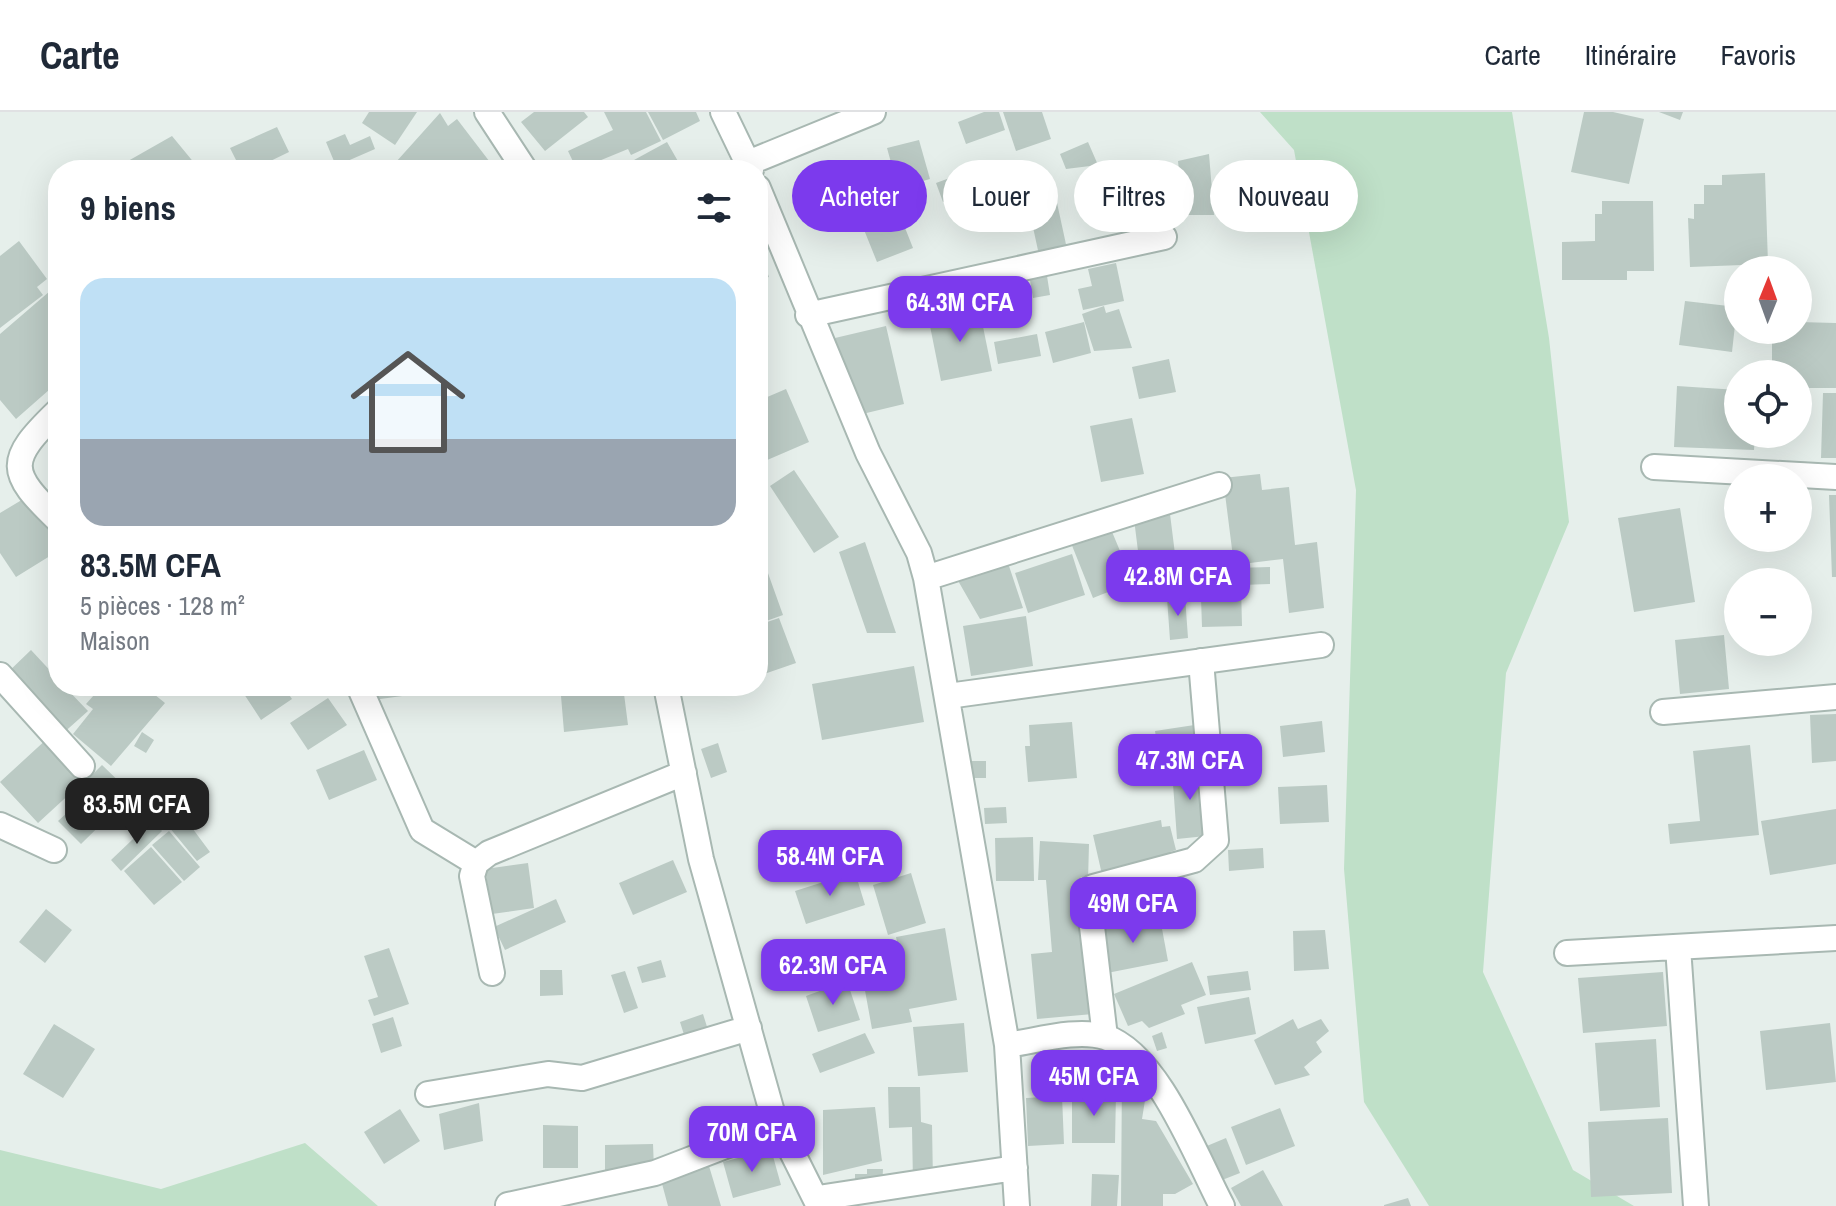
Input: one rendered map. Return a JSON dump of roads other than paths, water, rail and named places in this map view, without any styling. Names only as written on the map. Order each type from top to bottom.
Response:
[{"type":"street","points":[[487,112],[518,160]]},
{"type":"street","points":[[723,112],[747,160]]},
{"type":"street","points":[[766,160],[873,112]]},
{"type":"street","points":[[768,213],[808,315],[868,453],[919,553],[926,578],[1007,1045],[1017,1206]]},
{"type":"street","points":[[808,315],[1164,237]]},
{"type":"street","points":[[48,422],[23,449],[19,464],[24,487],[48,510]]},
{"type":"street","points":[[1654,467],[1836,477]]},
{"type":"street","points":[[926,578],[1219,485]]},
{"type":"street","points":[[948,696],[1321,645]]},
{"type":"street","points":[[1105,1037],[1089,901],[1093,887],[1194,860],[1216,840],[1201,661]]},
{"type":"street","points":[[0,675],[82,766]]},
{"type":"street","points":[[363,696],[422,830],[476,863]]},
{"type":"street","points":[[668,696],[701,859],[772,1112],[818,1202],[1015,1168]]},
{"type":"street","points":[[1663,712],[1836,697]]},
{"type":"street","points":[[492,973],[472,876],[476,863],[489,853],[684,773]]},
{"type":"street","points":[[0,825],[54,850]]},
{"type":"street","points":[[1567,953],[1836,938]]},
{"type":"street","points":[[1678,947],[1696,1206]]},
{"type":"street","points":[[428,1094],[548,1074],[582,1078],[749,1028]]},
{"type":"street","points":[[1007,1045],[1079,1035],[1105,1037],[1129,1051],[1155,1079],[1222,1206]]},
{"type":"street","points":[[508,1205],[655,1173],[780,1125]]}]
